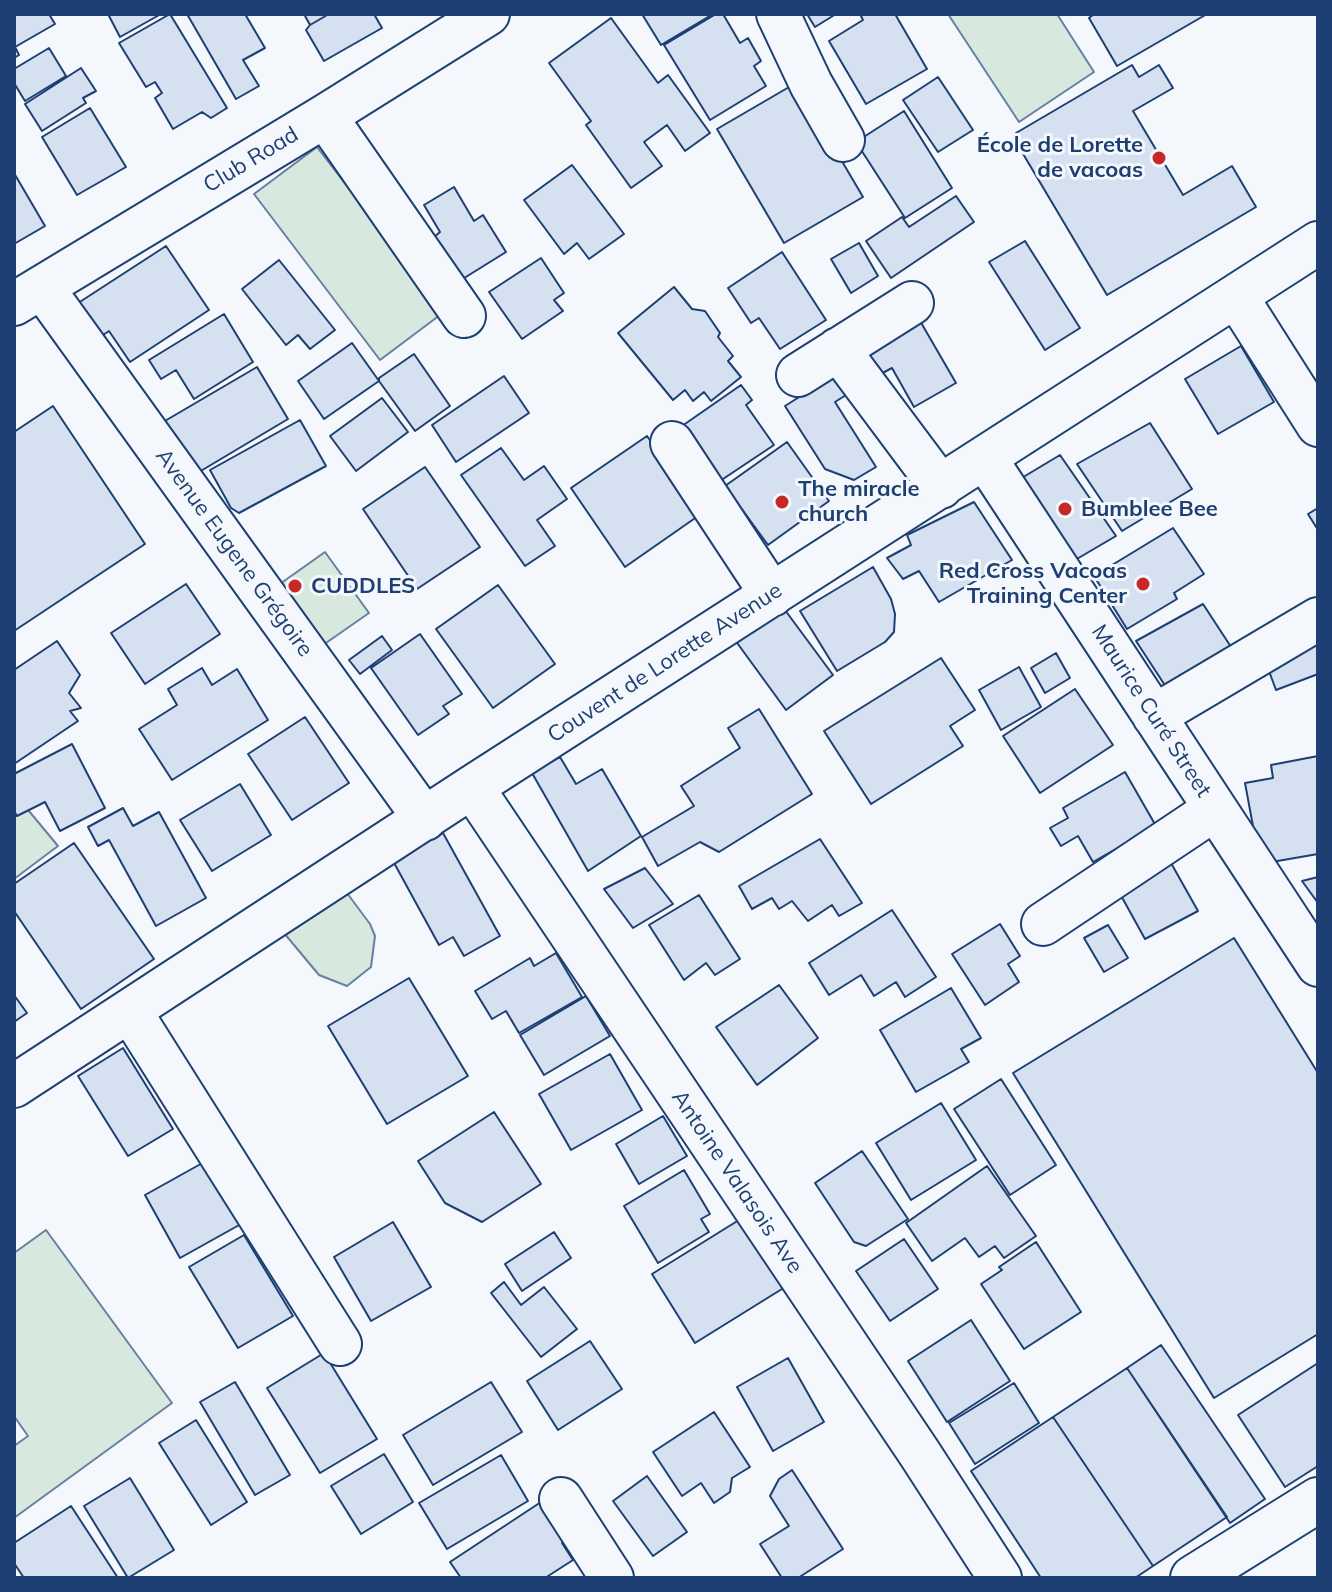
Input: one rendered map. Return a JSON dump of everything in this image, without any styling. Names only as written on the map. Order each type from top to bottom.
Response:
[{"type":"main road","points":[[1193,1578],[1318,1500]]},
{"type":"street","name":"Club Road","points":[[28,296],[488,14]]},
{"type":"street","points":[[778,14],[811,84],[843,140]]},
{"type":"street","points":[[325,116],[464,316]]},
{"type":"street","name":"Couvent de Lorette Avenue","points":[[14,1086],[472,787],[1318,243]]},
{"type":"street","name":"Avenue Eugene Grégoire","points":[[28,296],[425,819]]},
{"type":"street","points":[[1236,296],[1318,425]]},
{"type":"street","points":[[798,375],[912,303]]},
{"type":"street","points":[[838,349],[941,487]]},
{"type":"street","points":[[672,443],[772,595]]},
{"type":"street","name":"Maurice Curé Street","points":[[985,458],[1318,965]]},
{"type":"street","points":[[1154,716],[1318,619]]},
{"type":"street","name":"Antoine Valasois Ave","points":[[472,787],[1000,1578]]},
{"type":"street","points":[[1043,924],[1215,809]]},
{"type":"street","points":[[130,1011],[340,1344]]},
{"type":"street","points":[[561,1499],[612,1578]]},
{"type":"shaded area","points":[[948,14],[1057,14],[1094,72],[1019,122]]},
{"type":"shaded area","points":[[317,147],[444,312],[380,360],[254,194]]},
{"type":"shaded area","points":[[325,552],[369,613],[313,652],[270,591]]},
{"type":"shaded area","points":[[14,793],[58,846],[14,879]]},
{"type":"shaded area","points":[[347,893],[375,936],[371,967],[347,986],[319,975],[284,933]]},
{"type":"shaded area","points":[[46,1230],[172,1403],[14,1518],[14,1446],[28,1436],[14,1416],[14,1253]]},
{"type":"building","points":[[14,14],[49,14],[55,24],[15,47],[19,55],[14,58]]},
{"type":"building","points":[[108,14],[161,14],[120,37]]},
{"type":"building","points":[[170,14],[227,108],[211,118],[202,112],[173,129],[155,98],[162,93],[155,82],[146,87],[119,43]]},
{"type":"building","points":[[187,14],[245,14],[265,48],[243,60],[259,86],[236,99]]},
{"type":"building","points":[[304,14],[329,14],[310,25]]},
{"type":"building","points":[[329,14],[374,14],[382,28],[324,61],[306,30]]},
{"type":"building","points":[[642,14],[713,14],[661,45]]},
{"type":"building","points":[[716,14],[723,14],[740,43],[748,38],[761,61],[754,66],[766,86],[710,120],[664,45]]},
{"type":"building","points":[[807,14],[836,14],[815,27]]},
{"type":"building","points":[[860,14],[895,14],[927,69],[866,104],[829,41],[863,20]]},
{"type":"building","points":[[1094,14],[1207,14],[1117,66],[1089,18]]},
{"type":"building","points":[[611,18],[658,83],[668,75],[710,133],[685,151],[667,125],[644,142],[662,166],[631,188],[586,125],[591,121],[549,63]]},
{"type":"building","points":[[49,48],[66,76],[25,101],[14,83],[14,69]]},
{"type":"building","points":[[1132,65],[1139,77],[1159,65],[1173,88],[1133,111],[1183,195],[1232,166],[1256,207],[1107,295],[1016,142],[1016,133]]},
{"type":"building","points":[[81,68],[96,91],[83,98],[86,103],[42,131],[25,104]]},
{"type":"building","points":[[938,77],[973,130],[938,152],[903,100]]},
{"type":"building","points":[[796,83],[863,197],[784,243],[717,129]]},
{"type":"building","points":[[90,108],[126,167],[77,195],[42,137]]},
{"type":"building","points":[[904,111],[952,188],[905,218],[856,142]]},
{"type":"building","points":[[572,165],[624,234],[589,259],[577,243],[564,254],[524,200]]},
{"type":"building","points":[[14,173],[45,226],[14,244]]},
{"type":"building","points":[[454,187],[474,221],[483,215],[506,252],[461,280],[434,237],[440,232],[424,205]]},
{"type":"building","points":[[956,196],[974,222],[891,278],[866,241],[902,217],[909,227]]},
{"type":"building","points":[[1025,241],[1080,328],[1045,350],[989,262]]},
{"type":"building","points":[[859,243],[878,276],[851,293],[831,259]]},
{"type":"building","points":[[166,246],[209,310],[130,362],[109,331],[94,341],[72,307]]},
{"type":"building","points":[[782,252],[826,320],[780,349],[759,318],[751,323],[728,288]]},
{"type":"building","points":[[541,258],[564,293],[554,300],[563,311],[522,339],[489,292]]},
{"type":"building","points":[[279,260],[335,330],[310,349],[298,335],[286,345],[242,289]]},
{"type":"building","points":[[674,287],[692,309],[705,311],[720,333],[718,337],[733,356],[728,361],[741,377],[711,401],[704,392],[693,401],[685,390],[673,400],[618,333]]},
{"type":"building","points":[[224,314],[253,362],[194,399],[176,370],[161,379],[149,360]]},
{"type":"building","points":[[916,314],[956,383],[914,407],[892,368],[875,377],[857,348]]},
{"type":"building","points":[[352,343],[379,381],[324,419],[298,381]]},
{"type":"building","points":[[1241,346],[1274,402],[1218,434],[1185,379]]},
{"type":"building","points":[[414,354],[450,406],[415,431],[379,381]]},
{"type":"building","points":[[257,367],[288,419],[189,478],[158,425]]},
{"type":"building","points":[[834,375],[846,395],[835,402],[876,467],[854,480],[825,469],[785,406]]},
{"type":"building","points":[[504,376],[529,413],[456,462],[432,425]]},
{"type":"building","points":[[741,385],[752,400],[746,405],[774,445],[720,481],[682,426]]},
{"type":"building","points":[[382,398],[408,432],[356,471],[330,436]]},
{"type":"building","points":[[53,406],[145,544],[14,631],[14,432]]},
{"type":"building","points":[[300,420],[326,466],[239,513],[231,508],[210,470]]},
{"type":"building","points":[[1150,423],[1192,489],[1122,531],[1077,464]]},
{"type":"building","points":[[647,436],[701,514],[625,567],[571,488]]},
{"type":"building","points":[[787,442],[829,501],[768,545],[725,486]]},
{"type":"building","points":[[501,448],[524,480],[544,466],[567,499],[537,520],[555,546],[525,566],[461,475]]},
{"type":"building","name":"Bumblee Bee","points":[[1060,455],[1116,536],[1070,563],[1015,482]]},
{"type":"building","points":[[425,467],[480,547],[417,589],[363,509]]},
{"type":"building","points":[[974,502],[1012,560],[939,602],[919,571],[903,579],[887,558],[911,545],[907,535]]},
{"type":"building","points":[[1318,508],[1318,530],[1308,514]]},
{"type":"building","name":"Red Cross Vacoas Training Center","points":[[1173,528],[1204,574],[1174,593],[1177,599],[1127,629],[1094,576]]},
{"type":"building","points":[[873,567],[891,599],[895,614],[894,632],[885,642],[837,671],[800,611]]},
{"type":"building","points":[[186,584],[220,634],[145,684],[111,633]]},
{"type":"building","points":[[498,585],[555,664],[493,708],[436,629]]},
{"type":"building","points":[[1203,604],[1235,653],[1168,690],[1136,641]]},
{"type":"building","points":[[782,606],[833,675],[786,710],[735,640]]},
{"type":"building","points":[[420,634],[462,694],[443,706],[449,714],[418,735],[371,668]]},
{"type":"building","points":[[382,636],[392,650],[360,674],[349,660]]},
{"type":"building","points":[[57,641],[80,675],[69,693],[81,708],[70,711],[78,721],[14,764],[14,670]]},
{"type":"building","points":[[1318,643],[1318,674],[1276,690],[1266,663]]},
{"type":"building","points":[[1056,653],[1070,678],[1045,693],[1031,668]]},
{"type":"building","points":[[941,658],[975,710],[950,726],[963,746],[871,804],[824,731]]},
{"type":"building","points":[[1019,667],[1041,707],[1001,730],[979,690]]},
{"type":"building","points":[[202,668],[212,685],[237,669],[268,720],[172,780],[139,729],[177,705],[168,689]]},
{"type":"building","points":[[1075,689],[1113,745],[1040,793],[1003,736]]},
{"type":"building","points":[[759,709],[812,794],[719,852],[700,842],[658,866],[642,837],[694,806],[681,786],[740,748],[728,728]]},
{"type":"building","points":[[305,717],[349,783],[292,820],[248,754]]},
{"type":"building","points":[[72,744],[105,808],[60,831],[45,802],[17,816],[14,811],[14,774]]},
{"type":"building","points":[[1318,756],[1318,854],[1260,864],[1245,783],[1273,778],[1271,765]]},
{"type":"building","points":[[560,757],[576,784],[602,769],[641,836],[588,871],[532,773]]},
{"type":"building","points":[[1125,772],[1156,826],[1093,862],[1078,836],[1061,846],[1050,828],[1068,818],[1063,808]]},
{"type":"building","points":[[240,784],[271,835],[212,871],[180,820]]},
{"type":"building","points":[[123,808],[133,826],[159,812],[206,898],[156,926],[109,840],[98,846],[88,827]]},
{"type":"building","points":[[443,833],[500,936],[464,956],[453,937],[439,945],[393,861]]},
{"type":"building","points":[[820,839],[862,903],[839,916],[832,905],[808,921],[792,901],[779,909],[772,898],[752,909],[739,886]]},
{"type":"building","points":[[74,843],[154,959],[81,1009],[14,911],[14,884]]},
{"type":"building","points":[[1171,863],[1198,911],[1145,939],[1119,892]]},
{"type":"building","points":[[645,868],[673,904],[633,928],[604,889]]},
{"type":"building","points":[[1318,877],[1318,903],[1302,881]]},
{"type":"building","points":[[699,895],[740,959],[715,975],[706,963],[684,980],[649,925]]},
{"type":"building","points":[[892,910],[936,977],[905,997],[896,982],[874,996],[861,975],[829,995],[809,963]]},
{"type":"building","points":[[1000,924],[1020,956],[1008,964],[1019,982],[985,1005],[952,954]]},
{"type":"building","points":[[1108,925],[1128,958],[1104,972],[1084,938]]},
{"type":"building","points":[[1234,938],[1318,1073],[1318,1334],[1214,1398],[1013,1073]]},
{"type":"building","points":[[556,953],[582,997],[519,1033],[506,1011],[492,1019],[475,991],[530,958],[534,966]]},
{"type":"building","points":[[409,978],[468,1076],[387,1124],[328,1026]]},
{"type":"building","points":[[779,985],[818,1038],[757,1085],[716,1027]]},
{"type":"building","points":[[951,988],[981,1038],[961,1049],[969,1062],[916,1092],[880,1030]]},
{"type":"building","points":[[14,995],[27,1013],[14,1022]]},
{"type":"building","points":[[586,996],[610,1036],[544,1075],[520,1035]]},
{"type":"building","points":[[123,1048],[173,1129],[128,1156],[78,1076]]},
{"type":"building","points":[[610,1054],[642,1110],[571,1150],[539,1094]]},
{"type":"building","points":[[1001,1079],[1056,1165],[1010,1195],[954,1109]]},
{"type":"building","points":[[941,1103],[976,1160],[911,1200],[876,1143]]},
{"type":"building","points":[[494,1112],[541,1184],[482,1222],[445,1203],[418,1161]]},
{"type":"building","points":[[663,1116],[687,1156],[639,1184],[616,1144]]},
{"type":"building","points":[[862,1151],[908,1219],[866,1246],[854,1242],[815,1183]]},
{"type":"building","points":[[206,1161],[241,1224],[180,1258],[145,1195]]},
{"type":"building","points":[[987,1166],[1036,1236],[1004,1258],[995,1246],[979,1257],[965,1238],[932,1261],[906,1223]]},
{"type":"building","points":[[684,1170],[710,1214],[701,1219],[709,1232],[658,1263],[624,1206]]},
{"type":"building","points":[[747,1215],[790,1284],[695,1343],[652,1274]]},
{"type":"building","points":[[393,1222],[431,1287],[371,1321],[334,1257]]},
{"type":"building","points":[[554,1232],[571,1258],[522,1291],[505,1264]]},
{"type":"building","points":[[244,1235],[293,1316],[238,1348],[189,1267]]},
{"type":"building","points":[[904,1239],[938,1289],[890,1321],[856,1271]]},
{"type":"building","points":[[1036,1242],[1081,1312],[1024,1349],[981,1284],[1002,1270],[999,1267]]},
{"type":"building","points":[[504,1282],[521,1305],[544,1287],[577,1329],[541,1357],[491,1293]]},
{"type":"building","points":[[971,1320],[1010,1381],[947,1422],[908,1361]]},
{"type":"building","points":[[590,1341],[622,1389],[558,1430],[527,1381]]},
{"type":"building","points":[[1161,1345],[1265,1499],[1230,1523],[1127,1368]]},
{"type":"building","points":[[324,1353],[377,1439],[320,1473],[267,1388]]},
{"type":"building","points":[[788,1358],[824,1422],[773,1451],[737,1387]]},
{"type":"building","points":[[1318,1363],[1318,1466],[1285,1487],[1238,1415]]},
{"type":"building","points":[[1127,1368],[1227,1517],[1153,1566],[1053,1417]]},
{"type":"building","points":[[235,1382],[290,1475],[255,1495],[200,1402]]},
{"type":"building","points":[[491,1382],[522,1432],[433,1485],[403,1435]]},
{"type":"building","points":[[1014,1383],[1039,1423],[975,1464],[949,1423]]},
{"type":"building","points":[[714,1412],[750,1467],[732,1478],[730,1492],[714,1503],[701,1483],[682,1496],[653,1452]]},
{"type":"building","points":[[1053,1417],[1153,1566],[1135,1578],[1041,1578],[971,1471]]},
{"type":"building","points":[[196,1420],[247,1502],[211,1525],[159,1443]]},
{"type":"building","points":[[384,1454],[413,1502],[361,1534],[331,1486]]},
{"type":"building","points":[[501,1455],[528,1501],[447,1549],[419,1503]]},
{"type":"building","points":[[792,1470],[843,1549],[798,1578],[782,1578],[760,1544],[789,1526],[770,1496],[779,1479]]},
{"type":"building","points":[[647,1476],[687,1532],[653,1556],[613,1501]]},
{"type":"building","points":[[130,1478],[174,1550],[128,1578],[84,1506]]},
{"type":"building","points":[[544,1500],[569,1539],[562,1543],[573,1560],[545,1578],[461,1578],[450,1562]]},
{"type":"building","points":[[71,1506],[118,1578],[24,1578],[14,1563],[14,1543]]},
{"type":"place","name":"École de Lorette de vacoas","points":[[1159,158]]},
{"type":"place","name":"The miracle church","points":[[782,502]]},
{"type":"place","name":"Bumblee Bee","points":[[1065,509]]},
{"type":"place","name":"Red Cross Vacoas Training Center","points":[[1143,584]]},
{"type":"place","name":"CUDDLES","points":[[295,586]]}]
